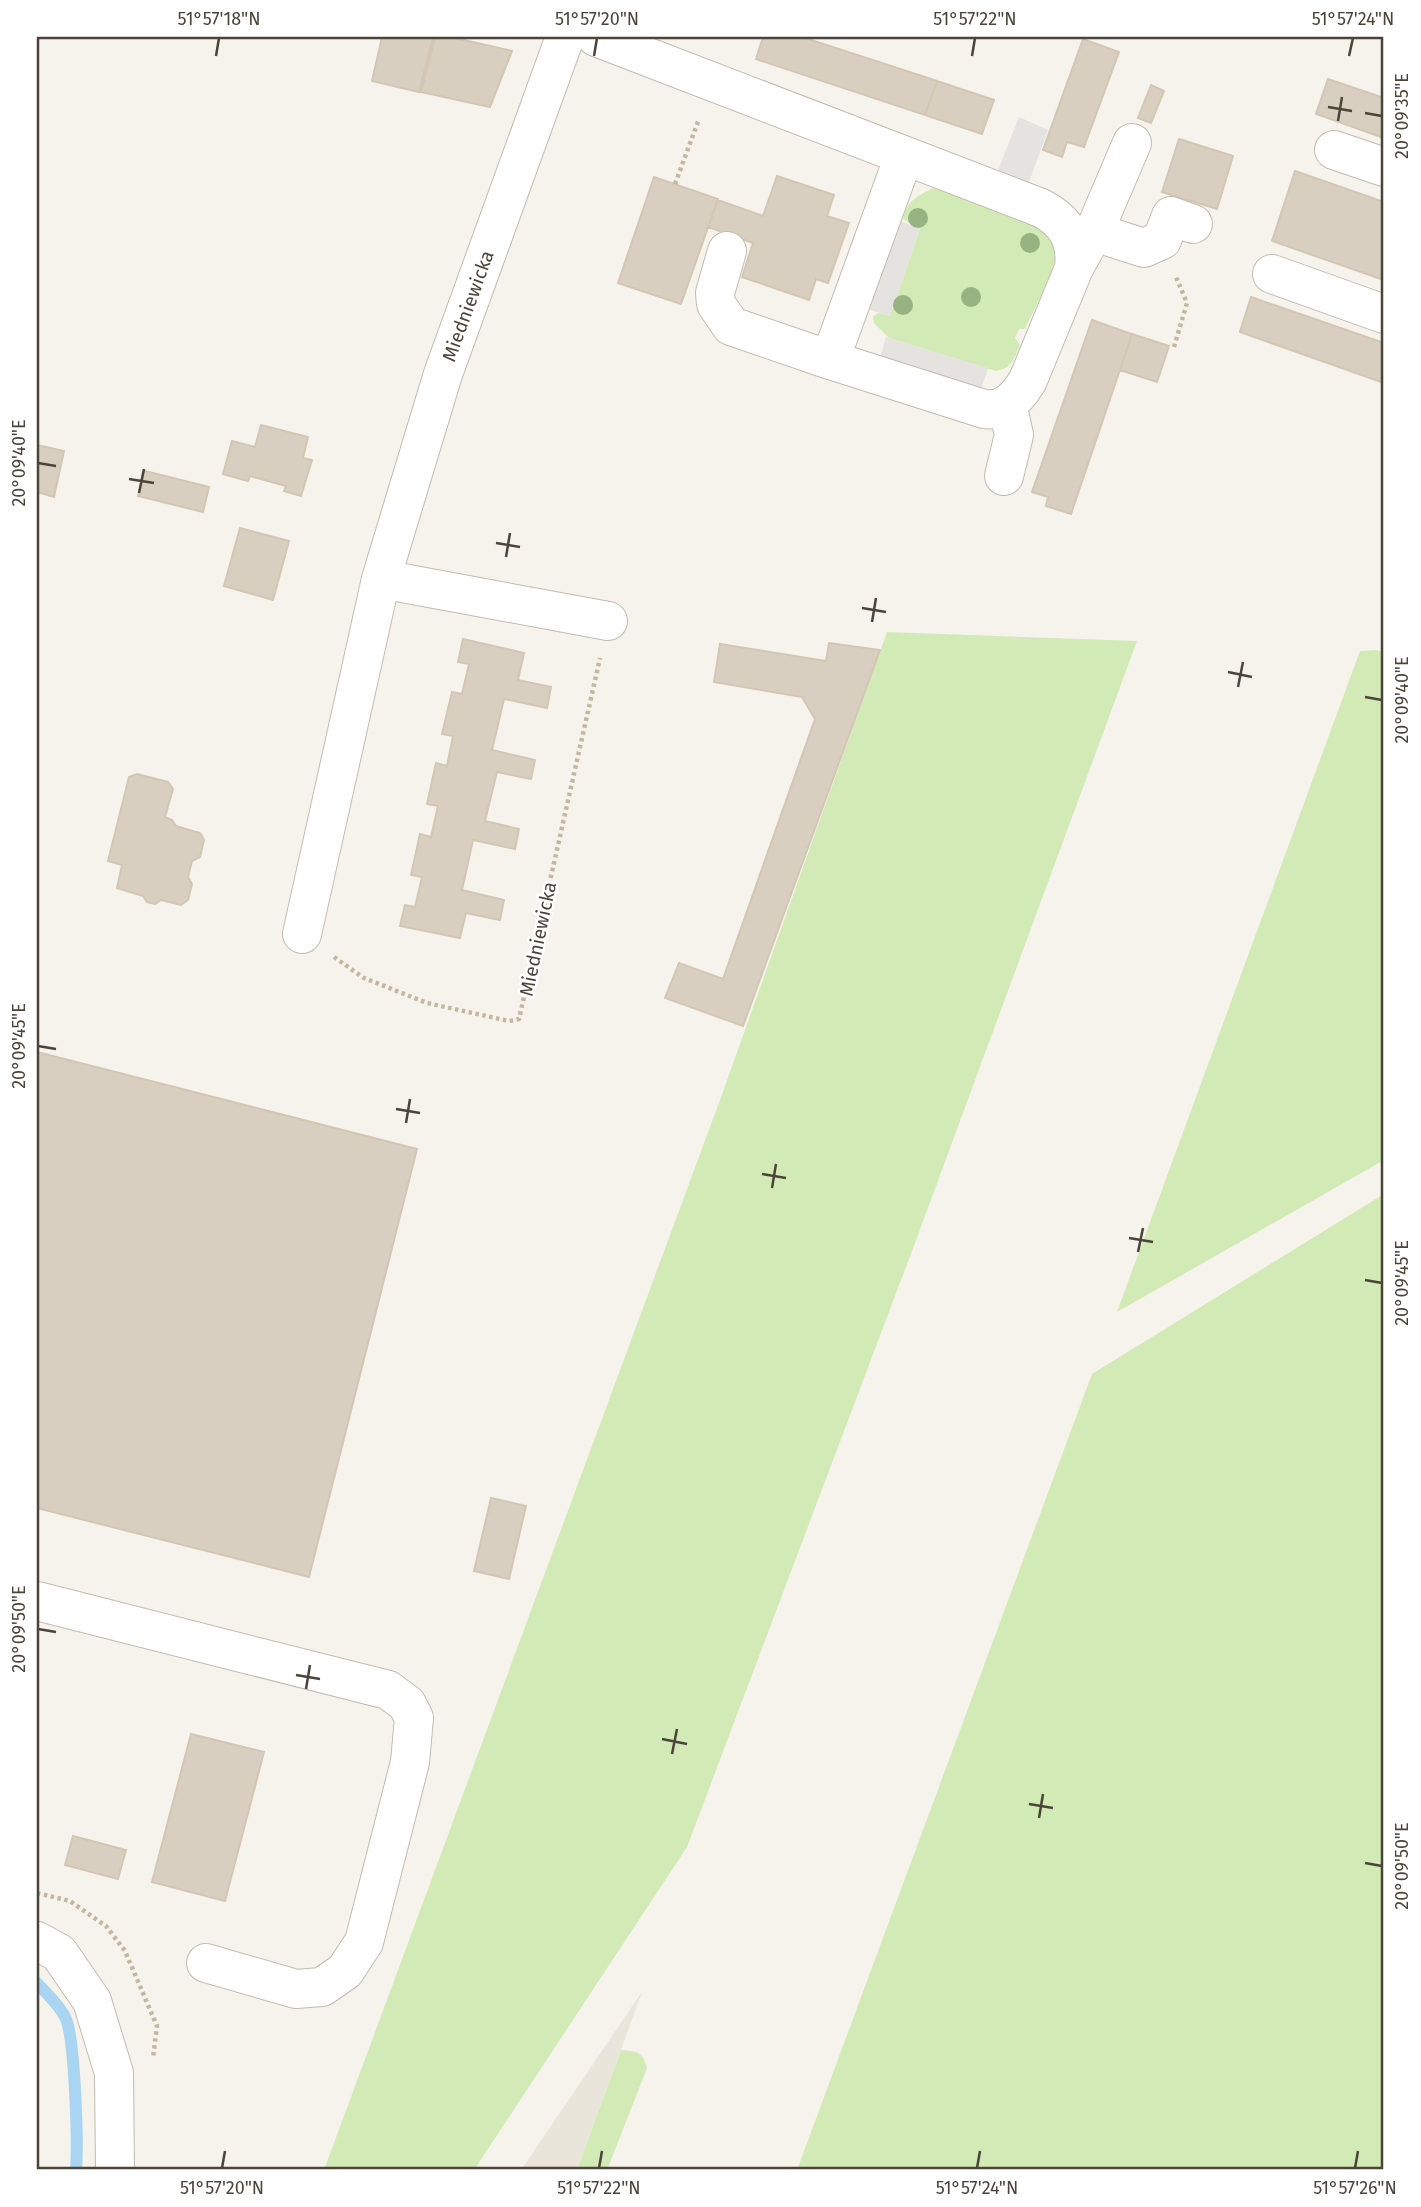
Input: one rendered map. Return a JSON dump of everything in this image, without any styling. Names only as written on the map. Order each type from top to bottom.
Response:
[{"type":"street","name":"Miedniewicka","points":[[302,934],[380,579],[443,374],[565,37]]},
{"type":"street","points":[[596,37],[1049,212],[1068,230],[1074,249],[1074,268]]},
{"type":"street","points":[[727,251],[715,293],[716,304],[731,326],[830,360],[994,410],[1018,395],[1028,380],[1074,268],[1094,232],[1132,143]]},
{"type":"street","points":[[1334,149],[1384,167]]},
{"type":"street","points":[[830,360],[904,156]]},
{"type":"street","points":[[1094,232],[1139,247],[1148,247],[1177,232]]},
{"type":"street","points":[[1272,274],[1384,314]]},
{"type":"street","points":[[1004,476],[1014,435],[1007,404]]},
{"type":"street","points":[[380,579],[608,621]]},
{"type":"street","points":[[37,1601],[388,1690],[407,1703],[414,1718],[410,1762],[364,1942],[345,1971],[322,1987],[296,1989],[206,1963]]},
{"type":"street","points":[[37,1941],[59,1953],[92,2001],[114,2073],[115,2170]]},
{"type":"path","points":[[675,184],[712,82]]},
{"type":"path","points":[[1174,347],[1187,303],[1177,232]]},
{"type":"path","name":"Miedniewicka","points":[[302,934],[365,978],[414,998],[509,1021],[519,1019],[608,621]]},
{"type":"path","points":[[37,1893],[70,1901],[106,1926],[125,1951],[142,1990]]},
{"type":"shaded area","points":[[1019,117],[1048,130],[1028,185],[997,173]]},
{"type":"shaded area","points":[[897,220],[920,229],[890,316],[864,308]]},
{"type":"shaded area","points":[[886,337],[988,368],[979,396],[878,365]]},
{"type":"shaded area","points":[[642,1992],[577,2170],[521,2170]]},
{"type":"green space","points":[[936,187],[1011,211],[1030,221],[1044,233],[1053,247],[1054,264],[1048,280],[1025,329],[1019,329],[1015,338],[1020,345],[1014,358],[1002,370],[996,371],[889,338],[874,323],[873,316],[879,313],[890,316],[920,229],[903,219],[907,207],[915,198]]},
{"type":"green space","points":[[887,632],[1137,641],[915,1243],[687,1847],[474,2170],[324,2170],[720,1100]]},
{"type":"green space","points":[[1360,651],[1384,652],[1384,1160],[1117,1312]]},
{"type":"green space","points":[[1384,1194],[1384,2170],[797,2170],[1092,1374]]},
{"type":"green space","points":[[621,2050],[638,2053],[647,2068],[607,2170],[577,2170]]},
{"type":"building","points":[[382,37],[433,37],[419,92],[372,81]]},
{"type":"building","points":[[435,37],[451,37],[512,51],[490,107],[421,92]]},
{"type":"building","points":[[763,37],[802,37],[937,81],[925,115],[756,59]]},
{"type":"building","points":[[1083,39],[1119,52],[1084,147],[1067,142],[1062,157],[1043,150]]},
{"type":"building","points":[[1328,79],[1384,98],[1384,138],[1316,114]]},
{"type":"building","points":[[937,81],[994,100],[982,134],[925,115]]},
{"type":"building","points":[[1151,85],[1164,91],[1151,123],[1138,118]]},
{"type":"building","points":[[1179,139],[1233,156],[1217,209],[1162,192]]},
{"type":"building","points":[[1295,171],[1384,202],[1384,280],[1272,241]]},
{"type":"building","points":[[777,176],[834,195],[827,216],[849,223],[828,283],[816,279],[809,300],[742,277],[753,243],[708,227],[718,200],[763,216]]},
{"type":"building","points":[[654,177],[718,199],[681,304],[618,283]]},
{"type":"building","points":[[1251,297],[1384,343],[1384,383],[1240,332]]},
{"type":"building","points":[[1092,320],[1132,334],[1071,514],[1046,506],[1048,497],[1032,492]]},
{"type":"building","points":[[1132,334],[1169,346],[1157,382],[1120,370]]},
{"type":"building","points":[[261,425],[308,437],[303,458],[312,460],[301,496],[284,491],[286,486],[250,476],[248,481],[223,474],[232,441],[255,447]]},
{"type":"building","points":[[37,445],[64,451],[54,497],[37,492]]},
{"type":"building","points":[[145,471],[209,487],[203,512],[138,496]]},
{"type":"building","points":[[240,528],[289,541],[273,600],[224,586]]},
{"type":"building","points":[[463,639],[524,653],[518,680],[551,687],[547,708],[504,699],[492,750],[535,760],[531,779],[497,772],[485,821],[519,829],[515,849],[473,840],[462,890],[504,900],[500,920],[466,913],[460,938],[400,926],[405,905],[415,907],[422,877],[411,875],[420,834],[431,837],[438,806],[427,804],[436,763],[447,766],[453,736],[442,734],[452,692],[462,694],[469,664],[458,662]]},
{"type":"building","points":[[829,643],[880,650],[743,1026],[665,998],[679,963],[723,979],[815,719],[802,697],[714,682],[720,644],[826,661]]},
{"type":"building","points":[[137,774],[168,782],[173,789],[165,817],[172,820],[176,826],[200,833],[204,840],[200,857],[192,861],[188,877],[192,884],[188,900],[181,905],[161,900],[155,904],[147,902],[143,896],[117,888],[122,865],[108,861],[129,777]]},
{"type":"building","points":[[37,1052],[417,1149],[309,1577],[37,1508]]},
{"type":"building","points":[[491,1498],[526,1506],[509,1579],[474,1571]]},
{"type":"building","points":[[191,1734],[264,1752],[225,1901],[152,1882]]},
{"type":"building","points":[[73,1836],[126,1850],[118,1879],[65,1865]]},
{"type":"waterway","points":[[37,1983],[59,2008],[68,2027],[75,2091],[76,2170]]}]
